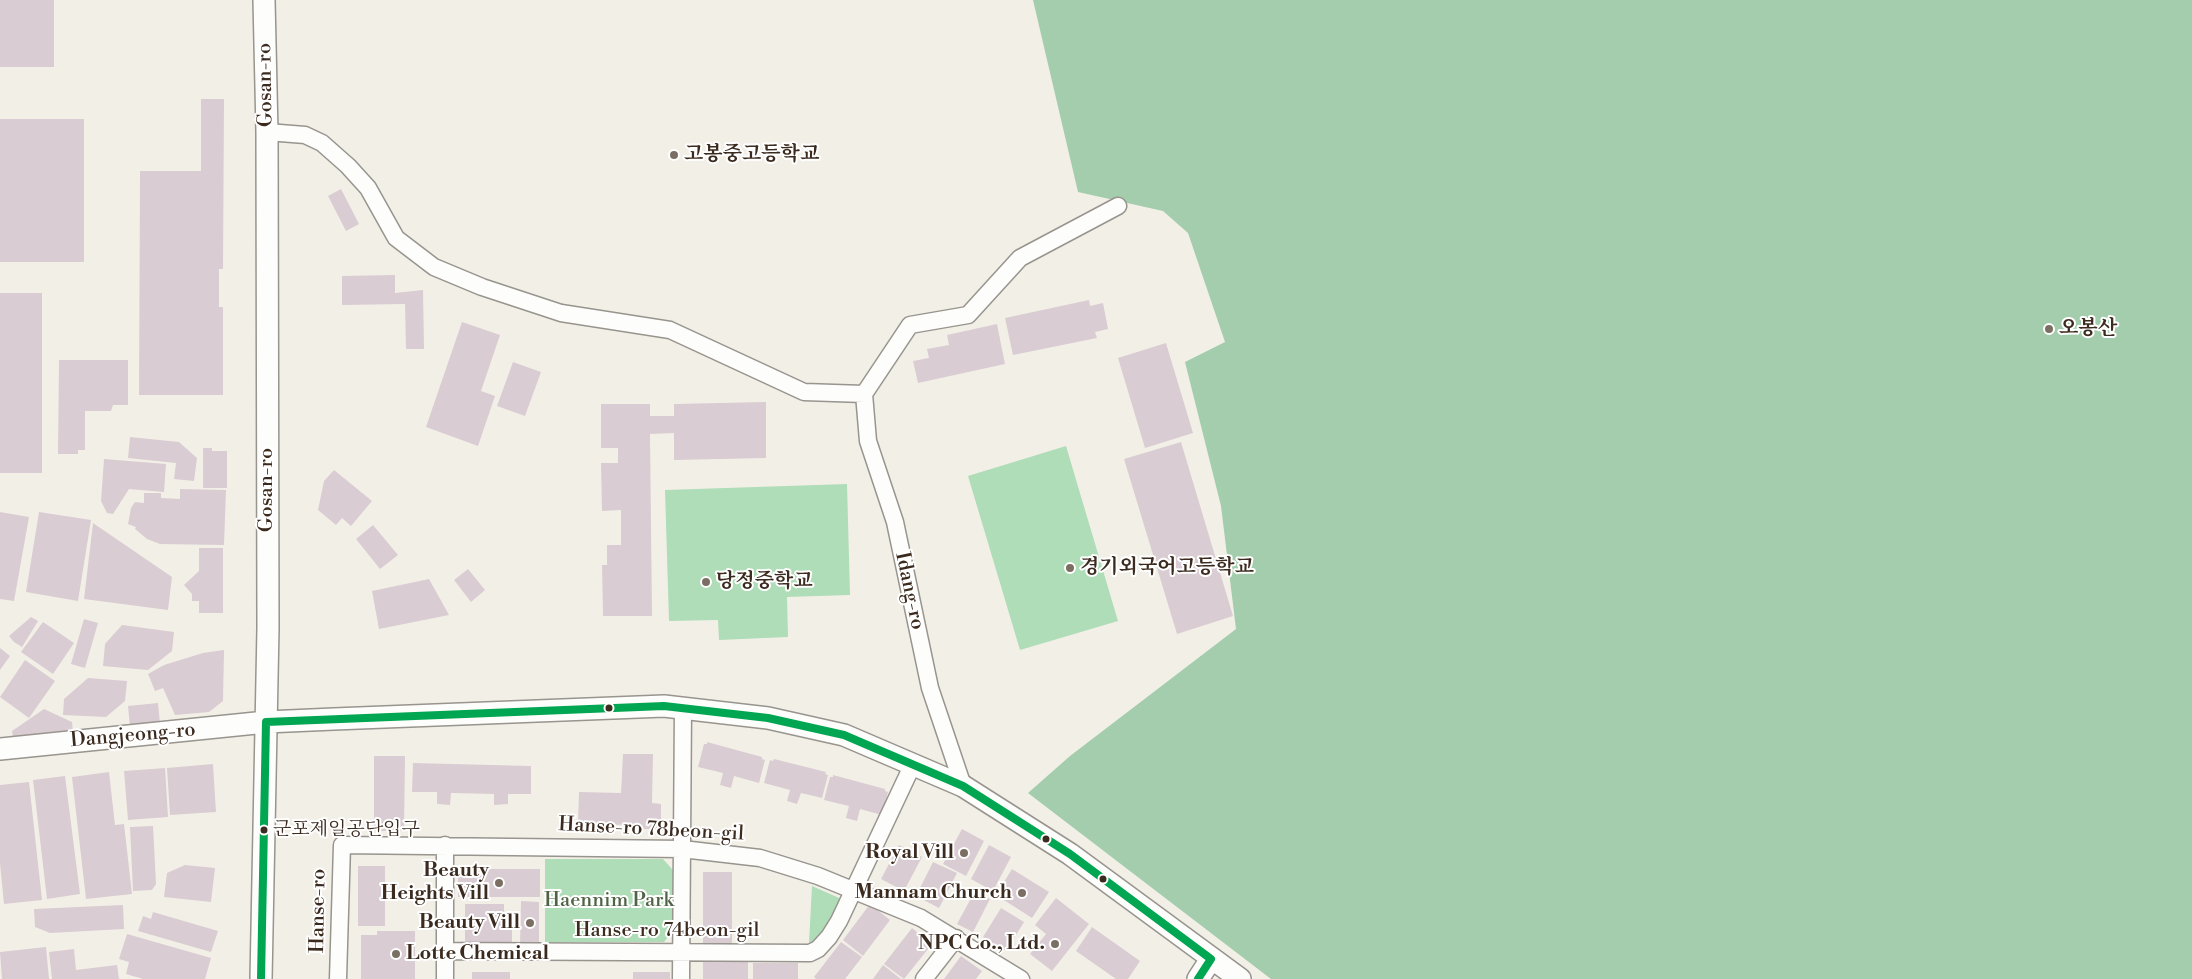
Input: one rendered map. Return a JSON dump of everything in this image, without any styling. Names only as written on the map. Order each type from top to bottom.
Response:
[{"type":"street","name":"Gosan-ro","points":[[261,979],[268,628],[267,132],[264,0]]},
{"type":"street","points":[[267,132],[306,135],[322,142],[368,188],[396,238],[434,266],[482,287],[561,313],[670,330],[804,392],[864,394],[910,324],[968,315],[1020,258],[1118,206]]},
{"type":"street","name":"Idang-ro","points":[[864,394],[868,441],[895,522],[930,688],[963,786]]},
{"type":"street","points":[[266,722],[612,707],[683,707],[768,718],[844,735],[963,786],[1070,854],[1240,979]]},
{"type":"street","points":[[681,979],[683,707]]},
{"type":"street","name":"Dangjeong-ro","points":[[0,749],[266,722]]},
{"type":"street","name":"Hanse-ro 74beon-gil","points":[[445,951],[810,953],[818,949],[829,937],[855,891],[913,764]]},
{"type":"street","name":"Hanse-ro 78beon-gil","points":[[342,844],[682,849],[760,858],[855,891],[921,918],[1021,979]]},
{"type":"street","name":"Hanse-ro","points":[[338,979],[342,844]]},
{"type":"street","points":[[445,845],[446,979]]},
{"type":"street","points":[[924,979],[956,938]]},
{"type":"street","points":[[1198,979],[1212,959]]},
{"type":"green space","points":[[1033,0],[2192,0],[2192,979],[1271,979],[1028,793],[1070,756],[1236,629],[1221,506],[1185,362],[1225,342],[1188,233],[1163,211],[1078,192]]},
{"type":"green space","points":[[1066,446],[1118,621],[1020,650],[968,476]]},
{"type":"green space","points":[[847,484],[850,595],[787,597],[788,637],[719,640],[718,620],[669,621],[665,490]]},
{"type":"green space","name":"Haennim Park","points":[[545,859],[663,859],[673,870],[673,931],[664,942],[545,942]]},
{"type":"green space","points":[[812,886],[846,901],[819,940],[809,943]]},
{"type":"building","points":[[0,0],[54,0],[54,67],[0,67]]},
{"type":"building","points":[[201,99],[224,99],[223,269],[219,269],[219,307],[223,307],[223,395],[139,395],[140,171],[201,171]]},
{"type":"building","points":[[0,119],[84,119],[84,262],[0,262]]},
{"type":"building","points":[[341,189],[359,224],[346,231],[328,196]]},
{"type":"building","points":[[395,275],[395,293],[423,290],[424,349],[406,349],[405,304],[342,305],[342,276]]},
{"type":"building","points":[[0,293],[42,293],[42,473],[0,473]]},
{"type":"building","points":[[1089,300],[1090,306],[1103,303],[1108,329],[1095,332],[1097,338],[1013,355],[1005,318]]},
{"type":"building","points":[[462,322],[500,335],[481,391],[495,396],[478,446],[426,427]]},
{"type":"building","points":[[997,324],[1005,364],[918,383],[913,361],[929,358],[927,349],[949,345],[947,335]]},
{"type":"building","points":[[1166,343],[1193,433],[1145,448],[1118,358]]},
{"type":"building","points":[[59,360],[128,360],[128,405],[113,405],[111,411],[85,411],[85,450],[78,450],[78,454],[58,454]]},
{"type":"building","points":[[513,362],[541,372],[525,416],[497,406]]},
{"type":"building","points":[[766,402],[766,458],[674,460],[674,433],[650,434],[652,616],[603,616],[602,565],[607,565],[607,545],[621,545],[621,510],[602,511],[601,463],[618,463],[618,448],[601,448],[601,404],[650,404],[650,416],[674,416],[674,404]]},
{"type":"building","points":[[130,437],[179,442],[197,458],[194,481],[174,479],[176,463],[128,458]]},
{"type":"building","points":[[1181,442],[1233,616],[1177,634],[1124,459]]},
{"type":"building","points":[[203,448],[212,448],[212,451],[227,451],[227,488],[203,488]]},
{"type":"building","points":[[104,459],[166,464],[164,492],[129,489],[113,514],[107,513],[101,501]]},
{"type":"building","points":[[334,470],[372,501],[351,526],[342,518],[336,525],[318,510],[324,481]]},
{"type":"building","points":[[180,489],[226,490],[224,545],[160,544],[147,539],[135,529],[136,527],[128,524],[131,508],[135,502],[144,503],[144,493],[161,493],[161,498],[180,499]]},
{"type":"building","points":[[0,512],[29,517],[14,601],[0,599]]},
{"type":"building","points":[[39,512],[91,520],[78,601],[26,592]]},
{"type":"building","points":[[93,523],[172,577],[168,610],[84,599]]},
{"type":"building","points":[[373,525],[398,555],[380,569],[356,539]]},
{"type":"building","points":[[199,548],[223,548],[223,613],[199,613],[199,601],[192,601],[192,594],[184,585],[199,571]]},
{"type":"building","points":[[468,569],[485,590],[471,602],[454,580]]},
{"type":"building","points":[[429,579],[449,615],[379,629],[372,591]]},
{"type":"building","points":[[31,617],[38,621],[22,647],[9,636]]},
{"type":"building","points":[[84,619],[98,623],[85,668],[71,664]]},
{"type":"building","points":[[43,622],[74,643],[53,674],[21,652]]},
{"type":"building","points":[[122,625],[174,632],[172,651],[148,670],[103,666],[105,644]]},
{"type":"building","points":[[0,648],[10,656],[0,670]]},
{"type":"building","points":[[224,650],[223,701],[209,712],[175,715],[163,688],[155,691],[148,674],[164,665],[203,653]]},
{"type":"building","points":[[25,660],[55,681],[29,718],[0,697]]},
{"type":"building","points":[[88,678],[127,681],[125,701],[106,717],[63,715],[64,699]]},
{"type":"building","points":[[158,703],[160,724],[130,727],[128,706]]},
{"type":"building","points":[[44,709],[72,722],[73,732],[13,738],[12,731]]},
{"type":"building","points":[[707,742],[762,757],[765,760],[759,783],[734,776],[731,788],[720,785],[723,773],[698,767],[704,744],[707,744]]},
{"type":"building","points":[[623,754],[653,754],[652,803],[661,804],[661,829],[636,829],[636,825],[578,824],[579,792],[621,793]]},
{"type":"building","points":[[374,756],[405,756],[404,831],[374,831]]},
{"type":"building","points":[[774,759],[826,772],[825,774],[828,775],[822,798],[801,793],[797,804],[787,801],[790,790],[764,783],[770,760],[773,761]]},
{"type":"building","points":[[413,763],[531,766],[531,794],[508,794],[508,804],[494,805],[494,794],[451,793],[450,805],[437,804],[437,792],[412,792]]},
{"type":"building","points":[[213,764],[216,812],[170,815],[167,768]]},
{"type":"building","points":[[165,768],[168,817],[128,820],[124,771]]},
{"type":"building","points":[[109,772],[115,825],[124,824],[132,894],[86,899],[72,777]]},
{"type":"building","points":[[833,775],[885,789],[888,792],[882,815],[860,809],[857,821],[846,818],[849,806],[824,800],[830,777],[833,777]]},
{"type":"building","points":[[65,776],[80,894],[47,899],[33,780]]},
{"type":"building","points":[[29,782],[42,900],[4,904],[0,863],[0,785]]},
{"type":"building","points":[[153,826],[156,884],[152,890],[133,891],[130,827]]},
{"type":"building","name":"Royal Vill","points":[[962,829],[984,841],[966,876],[943,864]]},
{"type":"building","points":[[899,845],[922,857],[904,891],[881,879]]},
{"type":"building","name":"Royal Vill","points":[[989,845],[1011,857],[993,891],[971,879]]},
{"type":"building","points":[[933,862],[957,873],[939,908],[916,896]]},
{"type":"building","points":[[185,865],[215,868],[211,902],[164,897],[167,873]]},
{"type":"building","points":[[358,866],[385,866],[385,926],[358,926]]},
{"type":"building","name":"Beauty Heights Vill","points":[[458,869],[540,869],[540,897],[458,897]]},
{"type":"building","name":"Mannam Church","points":[[1012,869],[1049,892],[1032,918],[996,895]]},
{"type":"building","points":[[703,872],[732,872],[732,945],[703,945]]},
{"type":"building","points":[[975,891],[990,899],[973,932],[957,924]]},
{"type":"building","name":"NPC Co., Ltd.","points":[[1056,898],[1089,924],[1052,971],[1030,954],[1046,934],[1035,925]]},
{"type":"building","name":"Beauty Vill","points":[[521,901],[539,902],[539,944],[520,944]]},
{"type":"building","points":[[465,904],[504,904],[504,919],[512,919],[512,944],[465,944]]},
{"type":"building","points":[[870,904],[890,920],[863,956],[843,940]]},
{"type":"building","points":[[123,905],[124,929],[50,933],[35,927],[34,909]]},
{"type":"building","points":[[1001,908],[1024,922],[1006,951],[983,937]]},
{"type":"building","points":[[153,912],[218,931],[211,952],[138,931],[143,916],[151,919]]},
{"type":"building","points":[[1092,927],[1140,961],[1128,979],[1116,979],[1076,951]]},
{"type":"building","points":[[912,928],[932,944],[904,979],[884,964]]},
{"type":"building","name":"Lotte Chemical","points":[[377,931],[415,931],[415,979],[361,979],[361,935],[377,935]]},
{"type":"building","points":[[127,934],[211,958],[205,979],[143,979],[126,974],[129,962],[119,959]]},
{"type":"building","points":[[841,942],[862,957],[845,979],[816,979],[814,977]]},
{"type":"building","points":[[46,947],[49,979],[2,979],[0,952]]},
{"type":"building","points":[[74,949],[76,970],[117,965],[119,979],[52,979],[49,952]]},
{"type":"building","points":[[961,956],[982,971],[976,979],[944,979]]},
{"type":"building","points":[[703,962],[748,962],[748,979],[703,979]]},
{"type":"building","points":[[753,963],[798,963],[798,979],[753,979]]},
{"type":"building","points":[[883,965],[901,979],[873,979]]},
{"type":"building","points":[[472,972],[510,972],[510,979],[472,979]]},
{"type":"building","points":[[633,972],[670,972],[670,979],[633,979]]},
{"type":"transit line","points":[[261,979],[266,722],[664,706],[768,718],[844,735],[963,786],[1070,854],[1211,959],[1198,979]]},
{"type":"place","name":"고봉중고등학교","points":[[674,155]]},
{"type":"place","name":"오봉산","points":[[2049,329]]},
{"type":"place","name":"경기외국어고등학교","points":[[1070,568]]},
{"type":"place","name":"당정중학교","points":[[706,582]]},
{"type":"place","name":"군포제일공단입구","points":[[264,830]]},
{"type":"place","name":"Royal Vill","points":[[964,853]]},
{"type":"place","name":"Beauty Heights Vill","points":[[499,883]]},
{"type":"place","name":"Mannam Church","points":[[1022,893]]},
{"type":"place","name":"Beauty Vill","points":[[530,923]]},
{"type":"place","name":"NPC Co., Ltd.","points":[[1055,944]]},
{"type":"place","name":"Lotte Chemical","points":[[396,954]]}]
